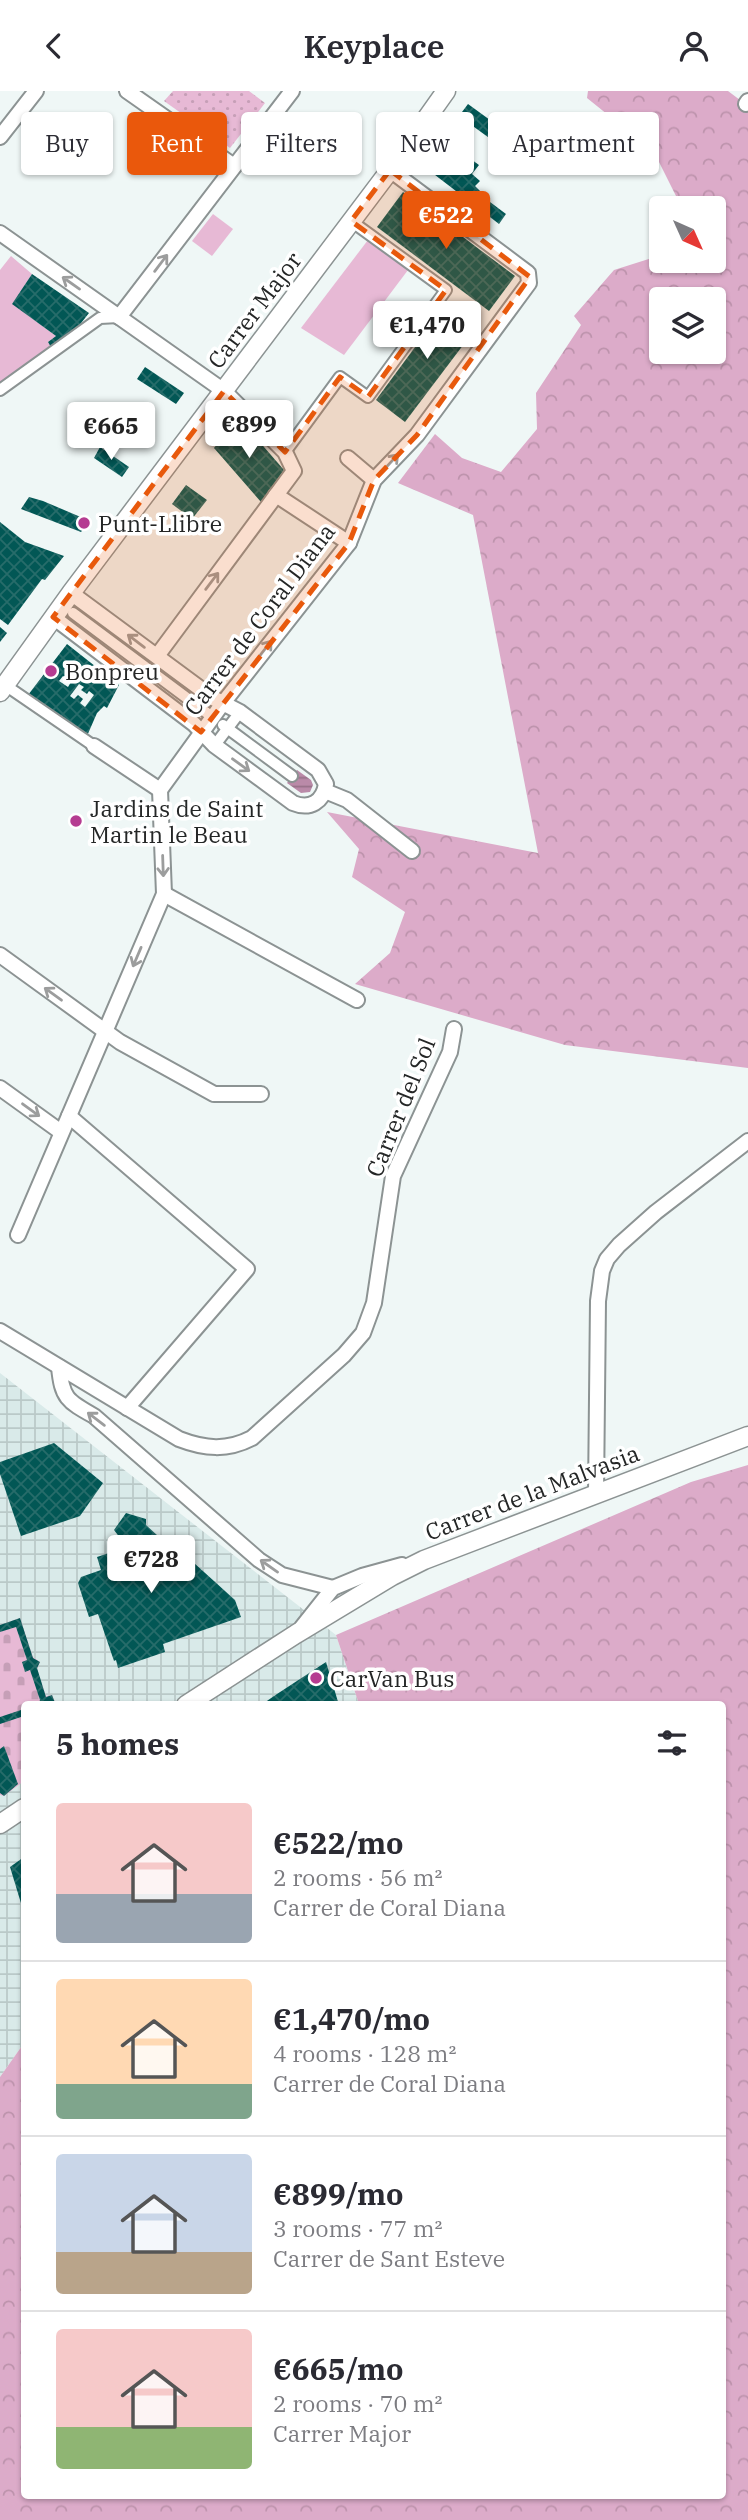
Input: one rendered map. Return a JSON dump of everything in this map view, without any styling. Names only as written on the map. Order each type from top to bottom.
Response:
[{"type":"street","points":[[0,137],[36,91]]},
{"type":"street","points":[[127,91],[234,166]]},
{"type":"street","points":[[0,390],[100,319],[120,317],[292,91]]},
{"type":"street","name":"Carrer Major","points":[[431,112],[446,91]]},
{"type":"street","name":"Carrer Major","points":[[3,688],[53,617],[386,175]]},
{"type":"street","name":"Carrer de Coral Diana","points":[[160,789],[207,713],[349,543],[374,480],[417,435],[529,283],[528,272],[397,175]]},
{"type":"street","points":[[285,452],[340,376],[368,397],[446,290],[351,221]]},
{"type":"street","points":[[0,233],[224,391],[285,452],[294,471],[157,656]]},
{"type":"street","points":[[348,458],[374,480]]},
{"type":"street","points":[[276,495],[349,543]]},
{"type":"street","points":[[53,617],[207,713],[240,712],[318,770],[325,779],[325,791],[321,798],[310,806],[293,803],[214,745],[207,713],[157,656],[71,593]]},
{"type":"street","points":[[77,616],[207,713]]},
{"type":"street","points":[[3,688],[160,789],[164,894],[18,1235]]},
{"type":"street","points":[[218,741],[225,727],[237,716]]},
{"type":"street","points":[[225,727],[292,776]]},
{"type":"street","points":[[325,791],[347,800],[412,851]]},
{"type":"street","points":[[164,894],[357,1000]]},
{"type":"street","points":[[0,955],[106,1032],[214,1094],[261,1094]]},
{"type":"street","name":"Carrer del Sol","points":[[58,1367],[193,1445],[232,1447],[264,1430],[354,1345],[363,1333],[374,1303],[393,1176],[450,1052],[454,1029]]},
{"type":"street","points":[[0,1088],[61,1132]]},
{"type":"street","points":[[69,1116],[247,1269],[127,1408]]},
{"type":"street","points":[[597,1494],[598,1301],[602,1271],[607,1259],[656,1212],[748,1141]]},
{"type":"street","points":[[0,1331],[58,1367],[61,1389],[66,1397],[94,1416],[259,1560],[282,1575],[332,1588],[296,1634]]},
{"type":"street","name":"Carrer de la Malvasia","points":[[332,1588],[362,1576],[424,1560],[748,1436]]},
{"type":"street","points":[[192,1701],[296,1634],[392,1576],[424,1560]]},
{"type":"street","points":[[0,1824],[21,1810]]},
{"type":"highlighted area","points":[[390,170],[530,277],[417,435],[374,480],[349,543],[201,732],[53,617],[224,391],[285,452],[340,377],[368,397],[446,290],[351,221]]},
{"type":"shaded area","points":[[297,770],[311,780],[313,785],[310,792],[301,793],[287,783]]},
{"type":"shaded area","points":[[0,1373],[336,1635],[358,1701],[21,1701],[21,2047],[0,2077]]},
{"type":"green space","points":[[173,91],[249,91],[265,103],[258,112],[241,112],[241,134],[230,148],[227,146],[227,112],[179,112],[164,101]]},
{"type":"green space","points":[[588,91],[728,91],[748,106],[748,1068],[565,1045],[355,984],[390,953],[405,912],[352,877],[359,849],[327,812],[538,853],[473,515],[398,483],[435,434],[462,458],[501,472],[537,429],[536,393],[581,325],[574,316],[614,270],[649,259],[649,273],[726,273],[726,196],[676,196],[659,162],[659,112],[604,112],[587,98]]},
{"type":"green space","points":[[213,214],[233,229],[212,256],[192,241]]},
{"type":"green space","points":[[368,240],[408,270],[344,355],[301,328]]},
{"type":"green space","points":[[11,256],[32,274],[13,304],[56,336],[48,342],[52,349],[0,383],[0,270]]},
{"type":"green space","points":[[748,1465],[748,2520],[0,2520],[0,2077],[21,2047],[21,2499],[726,2499],[726,1701],[358,1701],[336,1635],[691,1482]]},
{"type":"green space","points":[[20,1618],[33,1657],[40,1662],[37,1669],[46,1696],[52,1695],[55,1701],[21,1701],[21,1783],[4,1796],[0,1795],[0,1625]]},
{"type":"building","points":[[468,104],[488,119],[488,137],[474,127],[474,112],[462,112]]},
{"type":"building","points":[[435,175],[473,175],[480,181],[475,186],[482,196],[506,214],[499,224]]},
{"type":"building","points":[[403,192],[515,276],[489,311],[377,227]]},
{"type":"building","points":[[32,274],[89,313],[71,336],[52,349],[48,342],[56,336],[12,304]]},
{"type":"building","points":[[449,301],[479,324],[405,422],[376,400]]},
{"type":"building","points":[[145,367],[184,393],[176,404],[137,379]]},
{"type":"building","points":[[234,422],[239,428],[243,423],[284,470],[261,502],[214,448]]},
{"type":"building","points":[[100,447],[129,467],[122,477],[94,458]]},
{"type":"building","points":[[186,485],[207,500],[192,519],[172,504]]},
{"type":"building","points":[[29,497],[90,521],[81,532],[21,509]]},
{"type":"building","points":[[0,522],[25,542],[64,556],[45,580],[42,579],[8,625],[0,619]]},
{"type":"building","points":[[0,627],[7,633],[0,642]]},
{"type":"building","points":[[67,644],[119,685],[107,708],[104,706],[97,713],[87,736],[28,695]],"holes":[[[63,676],[71,682],[68,687],[59,681]],[[79,684],[84,687],[81,690],[94,695],[85,707],[80,703],[83,699],[78,695],[74,699],[70,696]]]},
{"type":"building","points":[[54,1443],[103,1483],[80,1516],[21,1536],[0,1474],[0,1462]]},
{"type":"building","points":[[126,1513],[146,1519],[146,1525],[158,1536],[163,1535],[235,1600],[241,1617],[163,1644],[165,1652],[118,1668],[98,1614],[89,1617],[78,1583],[81,1577],[101,1570],[97,1557],[127,1547],[114,1530]]},
{"type":"building","points":[[20,1618],[33,1658],[40,1662],[37,1668],[46,1697],[52,1695],[54,1701],[40,1701],[30,1670],[25,1672],[22,1662],[27,1660],[16,1627],[0,1632],[0,1625]]},
{"type":"building","name":"CarVan Bus","points":[[326,1662],[338,1701],[267,1701]]},
{"type":"building","points":[[21,1710],[21,1717],[0,1724],[0,1717]]},
{"type":"building","points":[[4,1746],[18,1784],[4,1796],[0,1793],[0,1749]]},
{"type":"building","points":[[21,1859],[21,1903],[10,1867]]},
{"type":"place","name":"Punt-Llibre","points":[[84,523]]},
{"type":"place","name":"Bonpreu","points":[[51,671]]},
{"type":"place","name":"Jardins de Saint Martin le Beau","points":[[76,821]]},
{"type":"place","name":"CarVan Bus","points":[[316,1678]]}]
